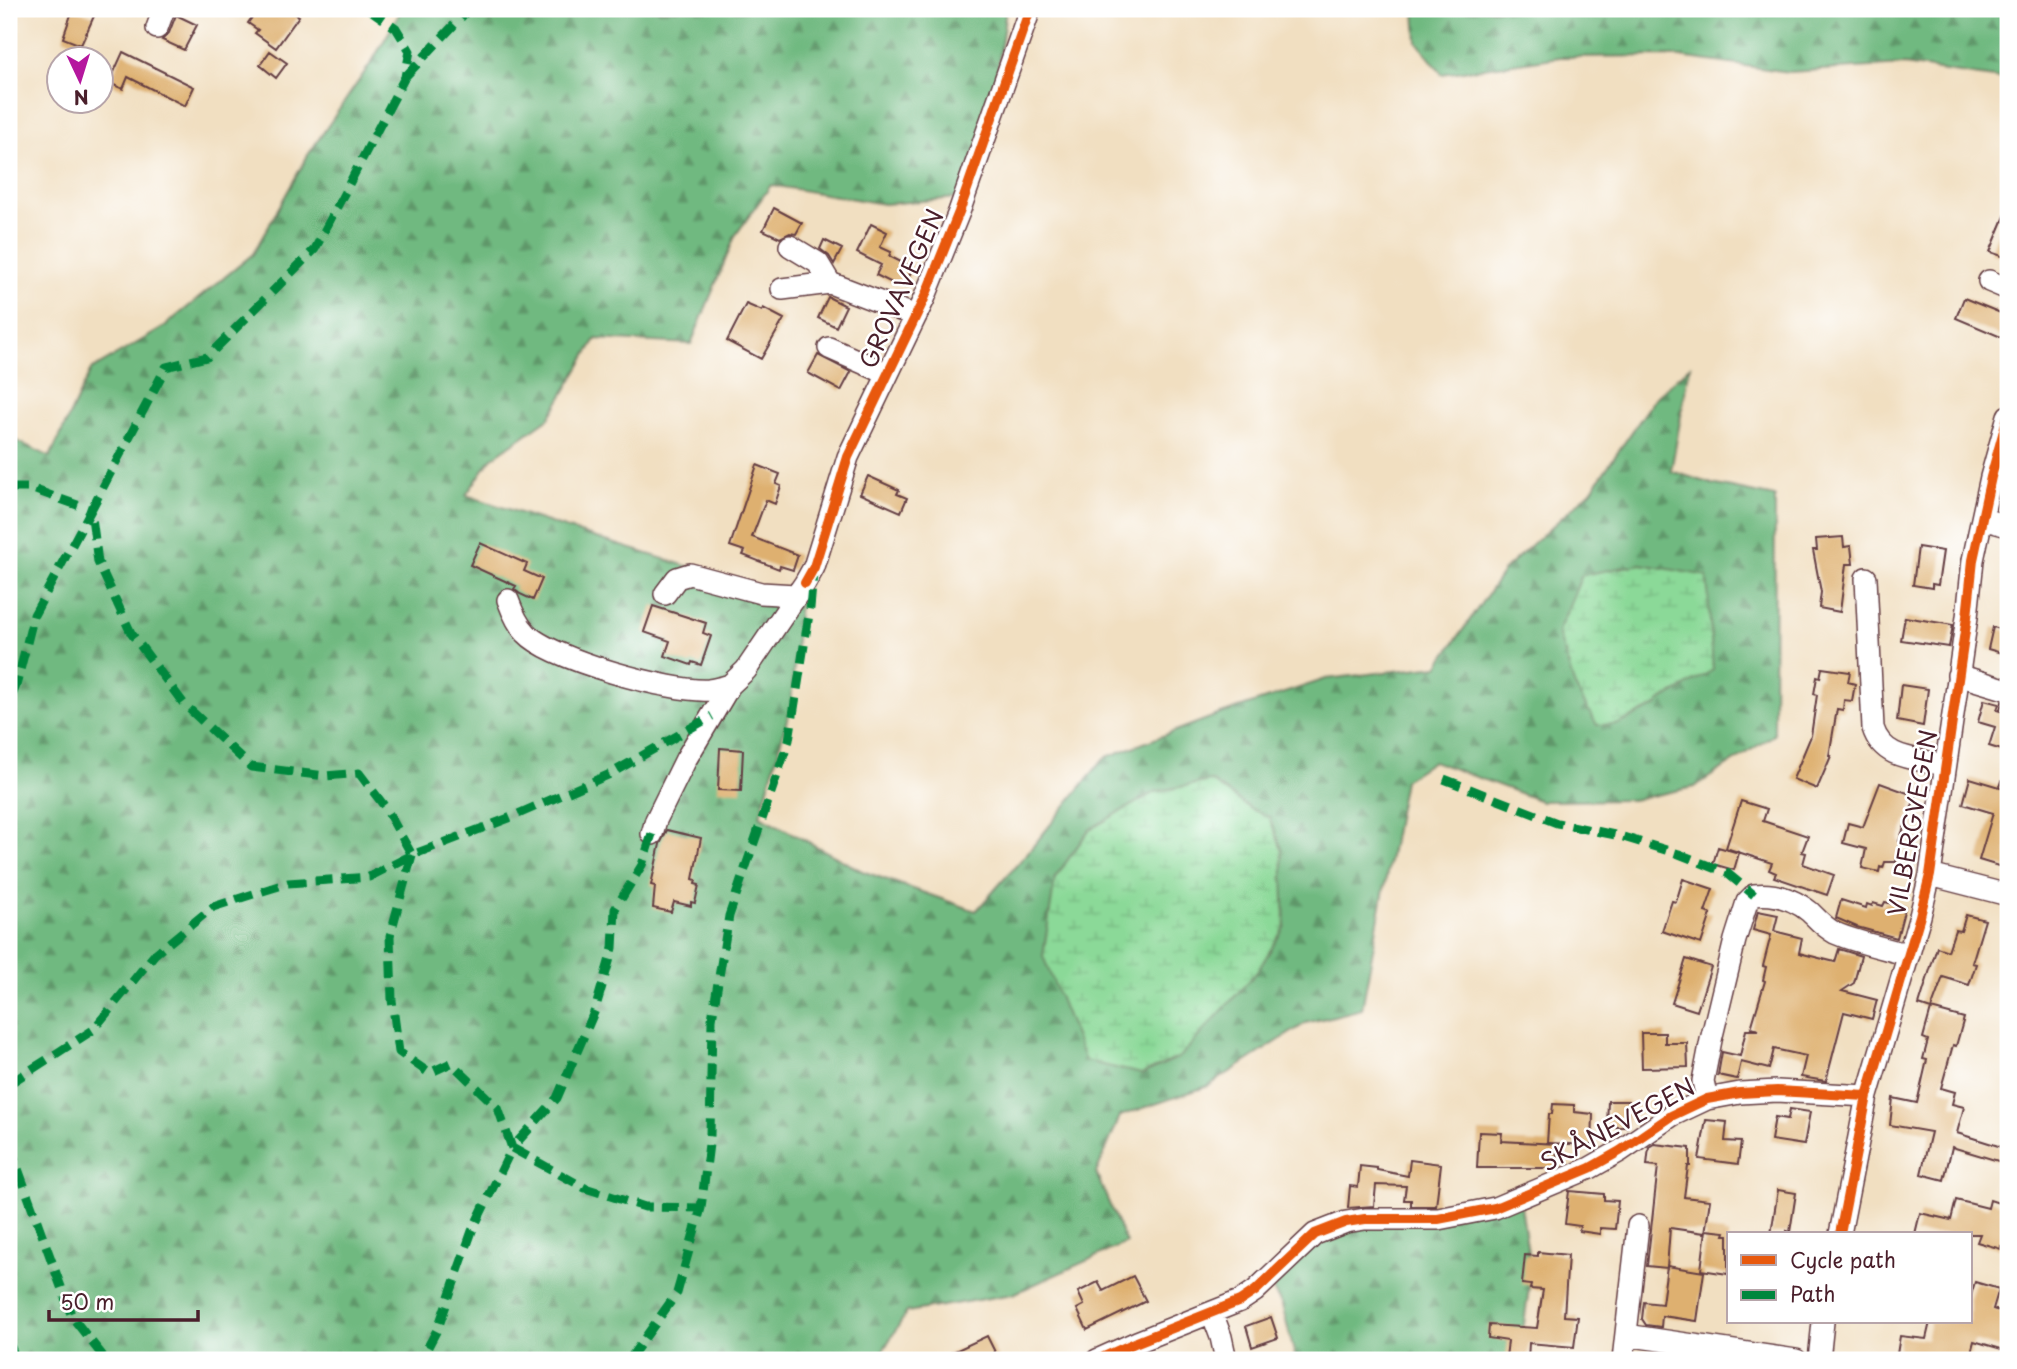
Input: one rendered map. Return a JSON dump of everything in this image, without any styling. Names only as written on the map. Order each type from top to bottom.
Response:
[{"type":"street","name":"GROVAVEGEN","points":[[652,834],[676,778],[730,685],[746,670],[814,566],[848,457],[916,316],[959,212],[1030,9]]},
{"type":"street","points":[[790,246],[818,263],[830,283]]},
{"type":"street","points":[[782,289],[830,283],[916,316]]},
{"type":"street","points":[[829,348],[888,374]]},
{"type":"street","name":"VILBERGVEGEN","points":[[1840,1232],[1867,1096],[1930,875],[1973,560],[1991,477],[2008,416]]},
{"type":"street","points":[[1982,519],[2008,526]]},
{"type":"street","points":[[665,594],[677,578],[690,574],[761,593],[801,589]]},
{"type":"street","points":[[1866,578],[1873,728],[1876,739],[1891,752],[1944,765]]},
{"type":"street","points":[[508,600],[525,632],[552,651],[606,669],[680,688],[708,690],[730,685]]},
{"type":"street","points":[[1958,675],[2008,690]]},
{"type":"street","points":[[1930,875],[2008,895]]},
{"type":"street","points":[[1707,1098],[1703,1081],[1711,1040],[1735,940],[1747,902],[1754,895],[1766,893],[1786,898],[1836,933],[1909,954]]},
{"type":"street","name":"SKÅNEVEGEN","points":[[1097,1360],[1240,1301],[1255,1291],[1315,1234],[1346,1222],[1365,1219],[1438,1219],[1495,1208],[1620,1152],[1671,1116],[1707,1098],[1777,1091],[1867,1096]]},
{"type":"street","points":[[1623,1360],[1638,1226]]},
{"type":"street","points":[[1212,1313],[1222,1337],[1226,1360]]},
{"type":"street","points":[[1819,1360],[1823,1324]]},
{"type":"street","points":[[1626,1335],[1796,1360]]},
{"type":"green space","points":[[402,9],[1006,9],[993,105],[958,198],[884,204],[771,185],[735,236],[691,344],[596,339],[549,418],[491,459],[466,495],[799,601],[791,705],[760,816],[862,871],[976,911],[1030,850],[1104,758],[1215,716],[1326,679],[1438,666],[1505,569],[1591,491],[1656,397],[1690,366],[1671,471],[1712,484],[1775,497],[1774,735],[1694,787],[1632,800],[1541,801],[1433,761],[1404,780],[1362,1009],[1306,1023],[1208,1086],[1120,1116],[1096,1173],[1126,1243],[1013,1294],[907,1312],[877,1360],[9,1360],[9,437],[50,457],[91,370],[161,329],[253,254],[308,155],[373,60]],"holes":[[[1211,781],[1251,809],[1269,817],[1055,878],[1089,830],[1155,792]]]},
{"type":"green space","points":[[1415,9],[2008,9],[2008,80],[1904,65],[1789,72],[1673,56],[1560,57],[1442,74],[1417,42]]},
{"type":"green space","points":[[1641,564],[1707,576],[1713,670],[1658,705],[1618,724],[1597,725],[1575,687],[1558,632],[1582,575]]},
{"type":"green space","points":[[1211,781],[1251,809],[1269,817],[1282,849],[1285,926],[1257,972],[1180,1057],[1142,1074],[1085,1061],[1043,956],[1055,878],[1089,830],[1155,792]]},
{"type":"green space","points":[[1520,1199],[1531,1273],[1519,1360],[1296,1360],[1282,1305],[1267,1280],[1343,1221]]},
{"type":"building","points":[[73,9],[94,16],[81,45],[63,38]]},
{"type":"building","points":[[258,9],[288,9],[299,16],[276,48],[255,33],[258,30],[248,23]]},
{"type":"building","points":[[176,15],[197,25],[184,50],[162,40],[169,33]]},
{"type":"building","points":[[270,51],[287,63],[276,78],[260,65]]},
{"type":"building","points":[[123,52],[194,87],[185,106],[128,77],[123,89],[116,86],[116,68]]},
{"type":"building","points":[[774,208],[802,223],[796,234],[790,233],[780,238],[763,230]]},
{"type":"building","points":[[2008,209],[2008,258],[1990,252]]},
{"type":"building","points":[[871,224],[887,232],[880,247],[891,252],[889,256],[913,268],[904,286],[876,275],[881,265],[857,253]]},
{"type":"building","points":[[824,240],[842,249],[834,264],[820,249]]},
{"type":"building","points":[[828,297],[846,306],[836,327],[818,318]]},
{"type":"building","points":[[1964,298],[2008,316],[2008,340],[1956,318]]},
{"type":"building","points":[[746,304],[762,311],[763,308],[784,319],[761,359],[727,341]]},
{"type":"building","points":[[818,355],[851,372],[841,391],[808,373]]},
{"type":"building","points":[[757,465],[780,474],[776,484],[781,486],[775,504],[766,500],[752,537],[798,555],[793,570],[780,566],[779,569],[743,555],[745,551],[730,546]]},
{"type":"building","points":[[868,476],[899,490],[897,494],[907,498],[901,512],[860,494]]},
{"type":"building","points":[[1843,537],[1844,547],[1851,546],[1853,564],[1846,564],[1840,612],[1819,608],[1821,592],[1813,550],[1817,550],[1816,539]]},
{"type":"building","points":[[480,543],[527,564],[524,571],[542,579],[533,600],[520,594],[514,589],[516,586],[470,565]]},
{"type":"building","points":[[1918,547],[1943,551],[1938,585],[1932,584],[1932,588],[1913,585]]},
{"type":"building","points":[[653,606],[706,623],[703,633],[711,636],[701,665],[692,662],[691,665],[665,656],[670,641],[644,632]]},
{"type":"building","points":[[1905,617],[1953,625],[1949,647],[1901,640]]},
{"type":"building","points":[[1993,627],[2008,631],[2008,655],[1988,649]]},
{"type":"building","points":[[1822,668],[1850,672],[1848,682],[1855,684],[1852,701],[1844,700],[1843,710],[1837,709],[1831,756],[1817,789],[1793,779],[1811,736],[1817,695],[1814,694],[1817,677],[1820,678]]},
{"type":"building","points":[[1901,685],[1928,689],[1923,726],[1897,721]]},
{"type":"building","points":[[1984,700],[1999,704],[1997,710],[2000,711],[2002,702],[2008,703],[2008,752],[1989,746],[1995,727],[1978,722]]},
{"type":"building","points":[[720,748],[743,750],[741,791],[718,790]]},
{"type":"building","points":[[2004,775],[2008,776],[2008,869],[1979,860],[1993,813],[1963,804],[1970,778],[2000,787]]},
{"type":"building","points":[[1880,783],[1916,796],[1899,841],[1901,842],[1896,862],[1885,862],[1879,872],[1862,868],[1866,849],[1843,843],[1848,823],[1863,827]]},
{"type":"building","points":[[1741,801],[1767,809],[1763,821],[1808,836],[1802,852],[1806,853],[1803,864],[1834,875],[1827,895],[1774,877],[1776,873],[1769,870],[1772,863],[1726,848]]},
{"type":"building","points":[[667,830],[701,838],[693,879],[696,880],[695,884],[699,885],[695,903],[691,902],[691,906],[674,902],[671,912],[653,908],[655,886],[651,885],[660,844]]},
{"type":"building","points":[[1718,847],[1739,853],[1734,870],[1713,864]]},
{"type":"building","points":[[1683,879],[1713,889],[1705,912],[1711,914],[1701,944],[1662,931],[1672,901],[1676,902]]},
{"type":"building","points":[[1841,900],[1866,908],[1867,904],[1883,906],[1885,902],[1905,907],[1897,938],[1836,918]]},
{"type":"building","points":[[1758,911],[1778,915],[1774,931],[1802,938],[1799,953],[1835,962],[1839,949],[1861,956],[1854,983],[1842,991],[1877,1000],[1872,1019],[1844,1012],[1826,1081],[1801,1077],[1806,1056],[1774,1049],[1769,1069],[1741,1062],[1737,1079],[1718,1075],[1722,1052],[1740,1056],[1746,1030],[1759,1030],[1751,1028],[1765,981],[1766,967],[1763,966],[1771,935],[1753,930]]},
{"type":"building","points":[[1966,915],[1985,920],[1972,963],[1976,964],[1969,985],[1943,977],[1931,1009],[1919,1005],[1937,947],[1948,951],[1955,930],[1961,931]]},
{"type":"building","points":[[1686,959],[1711,967],[1697,1011],[1672,1003]]},
{"type":"building","points":[[1931,1009],[1964,1018],[1941,1088],[1955,1092],[1952,1104],[1964,1107],[1957,1133],[2008,1149],[2008,1164],[1952,1147],[1944,1180],[1921,1174],[1931,1132],[1890,1125],[1893,1098],[1917,1103],[1927,1060],[1923,1059],[1928,1040],[1923,1038]]},
{"type":"building","points":[[1641,1033],[1665,1033],[1665,1043],[1687,1043],[1688,1067],[1642,1068]]},
{"type":"building","points":[[1608,1101],[1628,1101],[1627,1127],[1607,1127]]},
{"type":"building","points":[[1553,1104],[1574,1105],[1574,1112],[1593,1114],[1592,1145],[1547,1143],[1549,1114],[1552,1114]]},
{"type":"building","points":[[1790,1109],[1810,1112],[1804,1145],[1771,1140],[1775,1117],[1788,1119]]},
{"type":"building","points":[[1706,1120],[1727,1122],[1725,1141],[1741,1142],[1738,1164],[1699,1159]]},
{"type":"building","points":[[1479,1132],[1502,1133],[1501,1141],[1557,1144],[1556,1168],[1477,1168]]},
{"type":"building","points":[[1654,1144],[1690,1148],[1690,1166],[1684,1197],[1710,1200],[1705,1233],[1670,1228],[1667,1268],[1647,1266],[1658,1166],[1647,1165],[1649,1147]]},
{"type":"building","points":[[1410,1160],[1441,1164],[1436,1206],[1411,1206],[1411,1200],[1404,1200],[1406,1186],[1376,1185],[1374,1206],[1348,1208],[1350,1186],[1358,1187],[1360,1166],[1408,1176]]},
{"type":"building","points":[[1778,1190],[1796,1193],[1790,1232],[1771,1232]]},
{"type":"building","points":[[1569,1191],[1604,1194],[1604,1200],[1618,1201],[1615,1229],[1600,1228],[1600,1234],[1579,1231],[1580,1226],[1565,1224]]},
{"type":"building","points":[[1956,1200],[1988,1208],[1990,1200],[2008,1206],[2008,1248],[2001,1246],[2001,1249],[1977,1242],[1980,1234],[1972,1232],[1915,1232],[1920,1213],[1951,1220]]},
{"type":"building","points":[[1706,1230],[1725,1232],[1727,1274],[1701,1270]]},
{"type":"building","points":[[1538,1252],[1568,1255],[1564,1316],[1578,1317],[1574,1347],[1529,1343],[1528,1359],[1506,1357],[1508,1341],[1488,1338],[1489,1325],[1537,1328],[1543,1290],[1530,1289],[1531,1285],[1522,1284],[1525,1255],[1538,1256]]},
{"type":"building","points":[[1667,1266],[1704,1272],[1697,1321],[1662,1316],[1661,1327],[1646,1325],[1642,1319],[1644,1302],[1662,1304]]},
{"type":"building","points":[[1133,1276],[1146,1301],[1087,1330],[1077,1309],[1084,1305],[1078,1292],[1098,1282],[1103,1291]]},
{"type":"building","points":[[1975,1282],[1999,1289],[1993,1309],[2008,1314],[2008,1351],[1974,1341],[1969,1360],[1946,1356],[1946,1359],[1929,1357],[1929,1360],[1896,1360],[1900,1336],[1926,1339],[1930,1324],[1972,1324],[1972,1292]]},
{"type":"building","points":[[1271,1317],[1278,1338],[1252,1347],[1246,1326]]},
{"type":"building","points":[[987,1336],[999,1360],[936,1360]]},
{"type":"marked path","points":[[369,9],[396,28],[410,51],[405,77],[315,249],[207,357],[166,367],[91,510],[98,562],[131,633],[184,704],[251,767],[326,776],[359,773],[385,807],[412,855],[509,818],[610,774],[712,716]]},
{"type":"marked path","points":[[405,77],[469,9]]},
{"type":"marked path","points":[[9,488],[30,488],[91,510],[34,615],[16,686],[9,702]]},
{"type":"marked path","points":[[629,1360],[677,1293],[701,1208],[710,1136],[712,1019],[729,916],[789,740],[813,574]]},
{"type":"marked path","points":[[1444,779],[1557,823],[1620,836],[1679,854],[1727,873],[1754,895]]},
{"type":"marked path","points":[[652,834],[642,865],[615,909],[613,948],[595,1010],[557,1098],[512,1148],[585,1188],[645,1207],[701,1208]]},
{"type":"marked path","points":[[412,855],[390,936],[392,1000],[399,1052],[429,1073],[451,1063],[498,1108],[512,1148],[472,1231],[438,1328],[421,1360]]},
{"type":"marked path","points":[[9,1084],[93,1030],[155,954],[213,907],[288,883],[369,877],[412,855]]},
{"type":"marked path","points":[[9,1144],[72,1317],[106,1360]]},
{"type":"marked path","points":[[9,1342],[16,1360]]},
{"type":"cycle path","points":[[805,583],[814,567],[848,457],[924,299],[959,212],[1030,9]]},
{"type":"cycle path","points":[[1840,1232],[1867,1096],[1930,875],[1973,560],[1991,477],[2008,416]]},
{"type":"cycle path","points":[[1097,1360],[1240,1301],[1255,1291],[1315,1234],[1346,1222],[1365,1219],[1438,1219],[1495,1208],[1590,1168],[1671,1116],[1707,1099],[1740,1093],[1777,1091],[1867,1096]]}]
